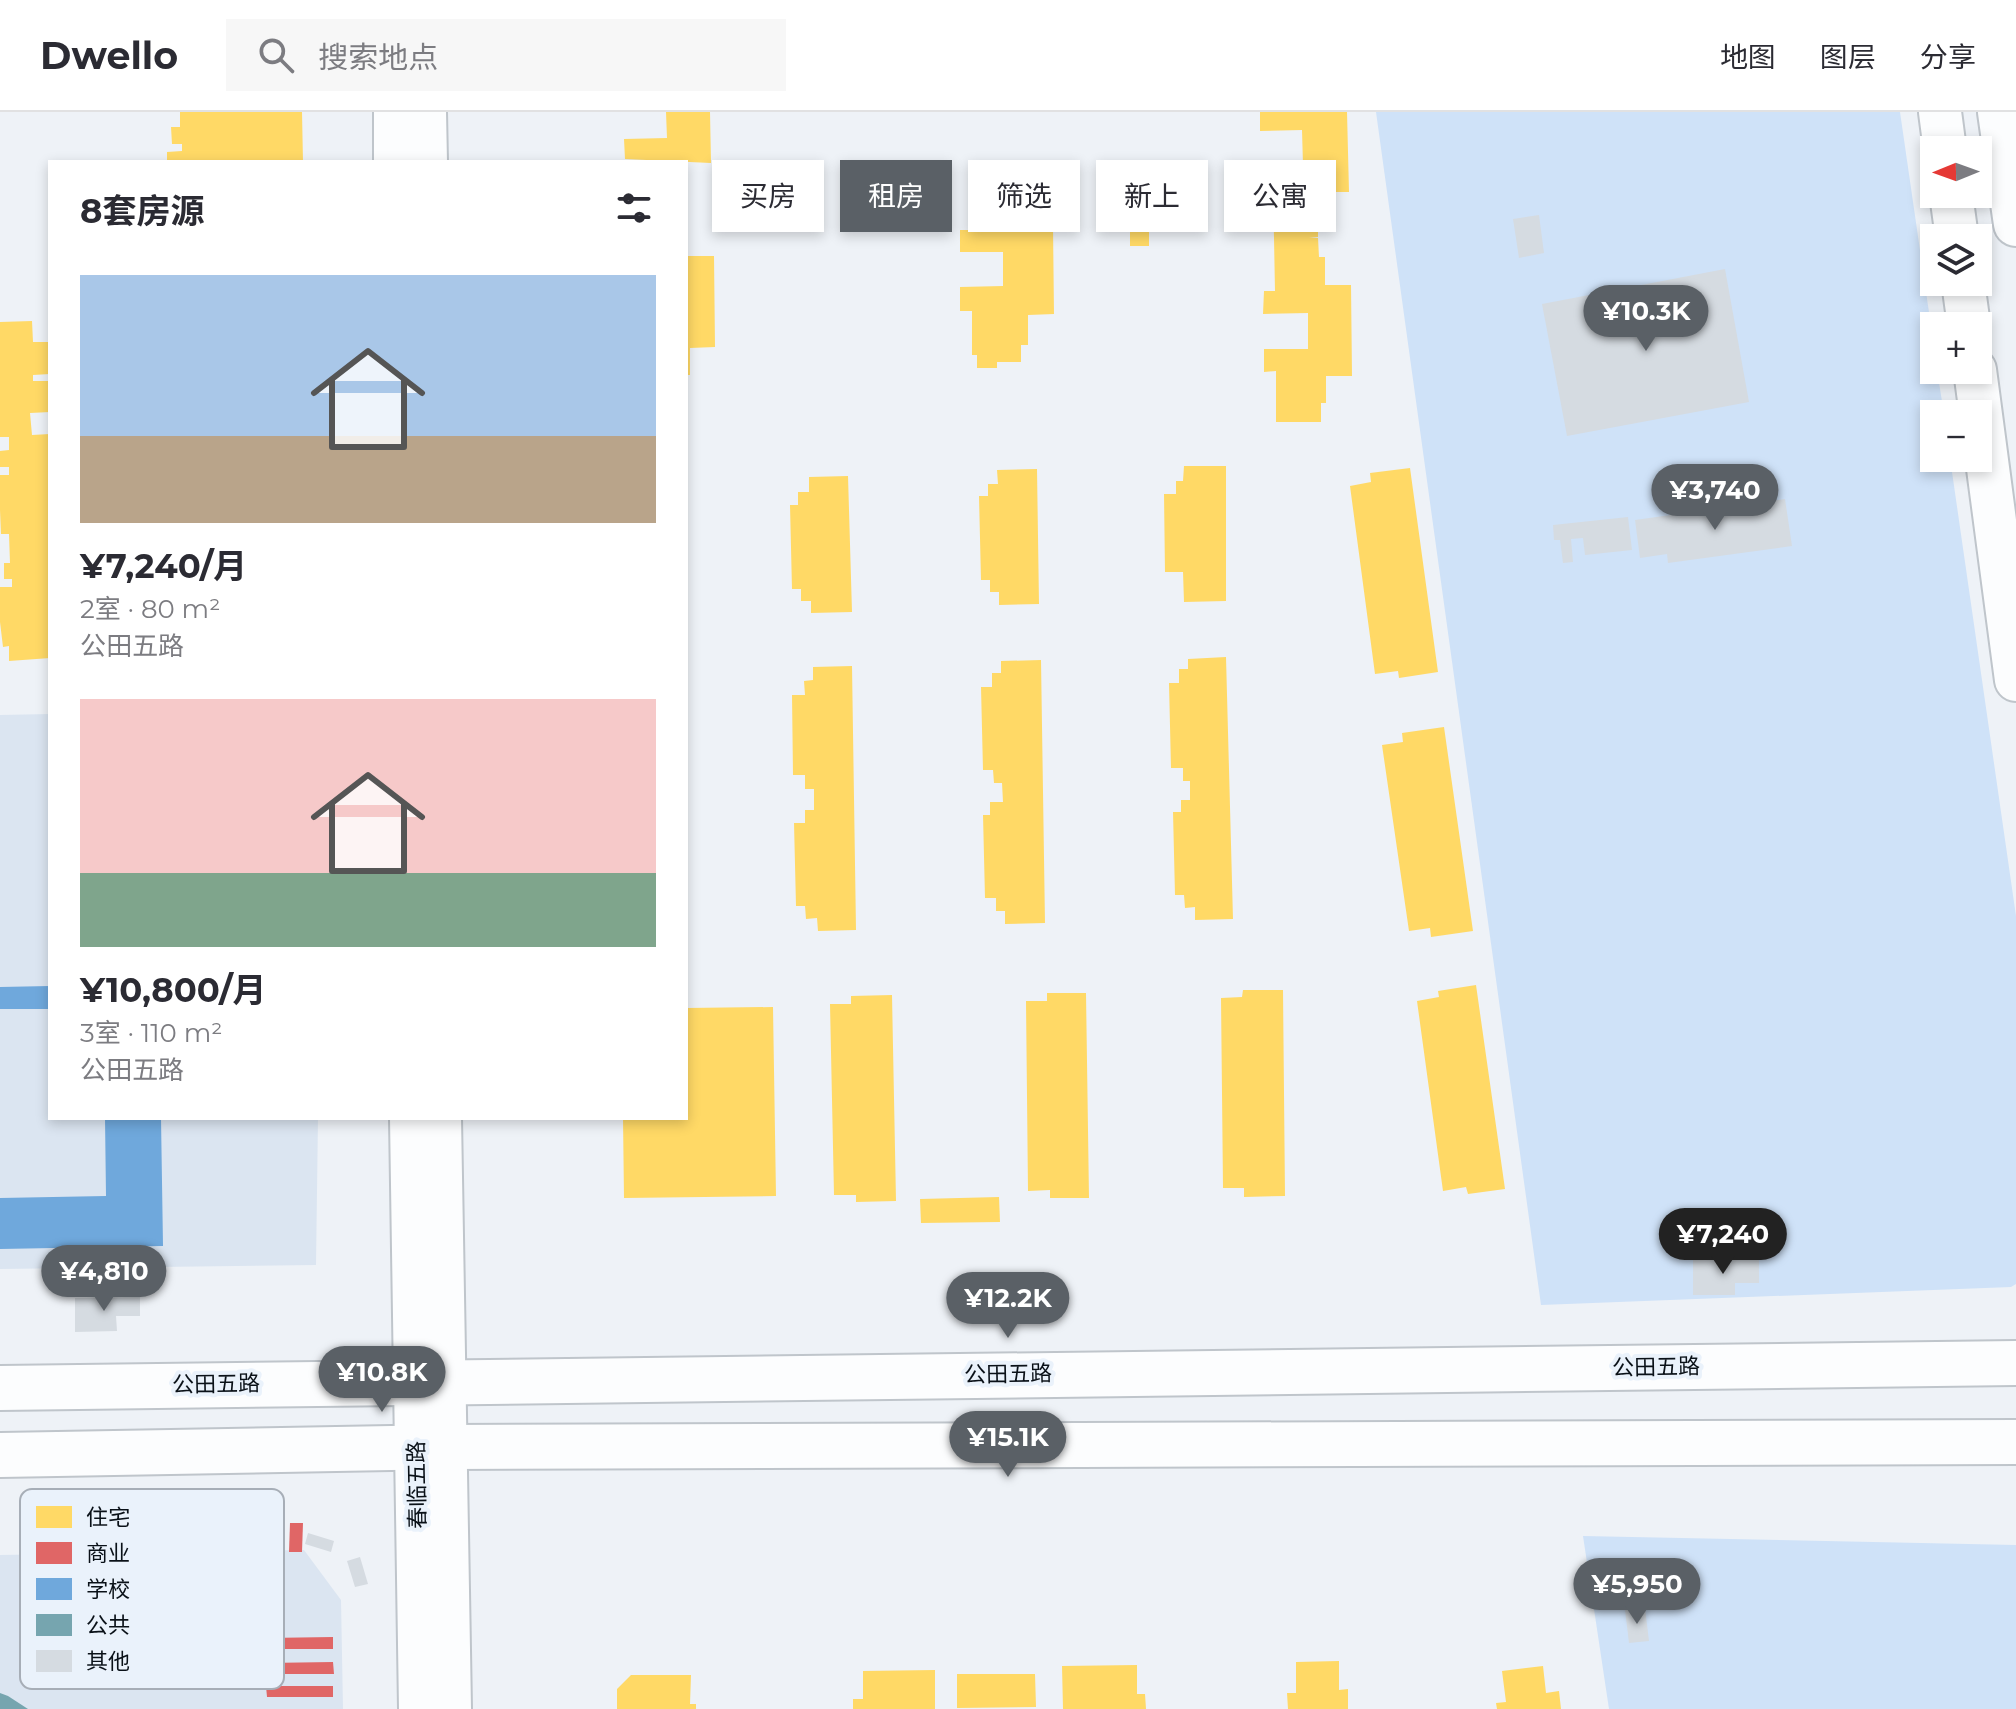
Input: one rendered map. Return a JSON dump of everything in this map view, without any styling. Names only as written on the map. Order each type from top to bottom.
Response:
[{"type":"main road","points":[[2000,112],[2016,224]]},
{"type":"main road","name":"公田五路","points":[[0,1388],[2016,1363]]},
{"type":"main road","points":[[0,1455],[431,1447],[2016,1442]]},
{"type":"street","points":[[395,112],[395,160]]},
{"type":"street","points":[[425,112],[426,160]]},
{"type":"street","points":[[1940,112],[1943,136]]},
{"type":"street","points":[[1977,384],[2016,680]]},
{"type":"street","name":"春临五路","points":[[411,1120],[430,1381]]},
{"type":"street","name":"春临五路","points":[[420,1709],[440,1120]]},
{"type":"street","name":"春临五路","points":[[431,1447],[450,1709]]},
{"type":"shaded area","points":[[1376,112],[1900,112],[1920,250],[1920,296],[1927,296],[1929,312],[1920,312],[1920,384],[1939,384],[1942,400],[1920,400],[1920,472],[1952,472],[2016,916],[2016,1284],[2011,1287],[1541,1305]]},
{"type":"shaded area","points":[[48,714],[48,1120],[318,1120],[316,1265],[0,1269],[0,715]]},
{"type":"shaded area","points":[[1583,1536],[2016,1545],[2016,1709],[1609,1709]]},
{"type":"shaded area","points":[[284,1550],[304,1550],[341,1600],[343,1709],[0,1709],[0,1555],[20,1555],[20,1689],[284,1689]]},
{"type":"building: 住宅","points":[[180,112],[302,112],[303,160],[167,160],[167,152],[182,151],[182,144],[172,144],[171,127],[180,127]]},
{"type":"building: 住宅","points":[[666,112],[710,112],[711,163],[625,159],[624,139],[667,138]]},
{"type":"building: 住宅","points":[[1260,112],[1347,112],[1349,192],[1336,192],[1336,160],[1303,160],[1302,130],[1260,131]]},
{"type":"building: 住宅","points":[[960,230],[1053,232],[1054,314],[1028,315],[1028,345],[1021,345],[1021,362],[997,362],[997,368],[977,368],[977,355],[972,355],[972,311],[960,311],[960,287],[1003,286],[1003,252],[960,252]]},
{"type":"building: 住宅","points":[[1130,232],[1149,232],[1149,246],[1130,246]]},
{"type":"building: 住宅","points":[[1274,232],[1318,232],[1318,237],[1309,237],[1318,238],[1319,257],[1325,257],[1325,285],[1351,285],[1352,376],[1326,376],[1326,403],[1321,403],[1321,422],[1276,422],[1276,371],[1264,372],[1264,349],[1308,349],[1308,313],[1263,314],[1264,291],[1275,291]]},
{"type":"building: 住宅","points":[[688,256],[714,256],[715,347],[690,348],[690,375]]},
{"type":"building: 住宅","points":[[32,321],[33,342],[48,342],[48,374],[33,375],[33,381],[48,381],[48,412],[30,413],[32,435],[48,434],[48,658],[9,661],[9,646],[3,647],[0,587],[12,587],[12,579],[4,579],[4,563],[10,563],[9,534],[1,534],[0,475],[9,475],[9,467],[0,467],[0,451],[9,450],[9,437],[0,437],[0,322]]},
{"type":"building: 住宅","points":[[1184,466],[1226,466],[1226,601],[1184,602],[1183,572],[1165,572],[1164,494],[1176,494],[1176,481],[1183,481]]},
{"type":"building: 住宅","points":[[1410,468],[1438,672],[1399,678],[1398,671],[1375,674],[1350,486],[1371,482],[1370,473]]},
{"type":"building: 住宅","points":[[1037,469],[1039,604],[999,605],[999,592],[990,592],[990,580],[981,580],[979,496],[988,496],[988,484],[998,484],[997,470]]},
{"type":"building: 住宅","points":[[848,476],[852,612],[811,613],[811,601],[801,601],[801,589],[792,589],[790,505],[798,505],[798,492],[809,492],[809,477]]},
{"type":"building: 住宅","points":[[1226,657],[1233,919],[1195,920],[1195,907],[1185,908],[1184,895],[1175,895],[1173,812],[1181,812],[1181,800],[1190,800],[1190,781],[1183,781],[1183,768],[1171,768],[1169,683],[1179,683],[1179,669],[1188,669],[1188,659]]},
{"type":"building: 住宅","points":[[1041,660],[1045,923],[1005,924],[1005,911],[996,911],[996,898],[985,898],[983,815],[990,815],[990,802],[1003,802],[1002,783],[994,783],[993,770],[983,770],[981,687],[992,687],[992,673],[1001,673],[1001,661]]},
{"type":"building: 住宅","points":[[852,666],[856,930],[818,931],[817,918],[806,919],[805,906],[796,906],[794,823],[805,823],[805,810],[814,810],[814,789],[805,789],[805,775],[793,775],[792,695],[805,695],[804,681],[813,680],[813,667]]},
{"type":"building: 住宅","points":[[1444,727],[1473,931],[1431,937],[1430,928],[1409,931],[1382,745],[1403,742],[1402,733]]},
{"type":"building: 住宅","points":[[1476,985],[1505,1189],[1468,1194],[1466,1187],[1443,1191],[1417,1001],[1439,997],[1438,991]]},
{"type":"building: 住宅","points":[[1243,990],[1283,990],[1285,1196],[1244,1197],[1244,1188],[1223,1188],[1221,998],[1242,997]]},
{"type":"building: 住宅","points":[[1047,993],[1086,993],[1089,1198],[1050,1198],[1050,1190],[1028,1191],[1026,1001],[1047,1001]]},
{"type":"building: 住宅","points":[[892,995],[896,1201],[856,1202],[856,1195],[834,1195],[830,1004],[851,1004],[851,996]]},
{"type":"building: 住宅","points":[[773,1007],[776,1196],[624,1198],[623,1120],[688,1120],[688,1008]]},
{"type":"building: 住宅","points":[[999,1197],[1000,1222],[921,1223],[920,1199]]},
{"type":"building: 住宅","points":[[1339,1661],[1339,1690],[1348,1689],[1348,1709],[1288,1709],[1287,1693],[1296,1693],[1296,1662]]},
{"type":"building: 住宅","points":[[1137,1665],[1137,1694],[1145,1694],[1146,1709],[1063,1709],[1062,1666]]},
{"type":"building: 住宅","points":[[1543,1666],[1546,1693],[1559,1691],[1561,1709],[1497,1709],[1496,1703],[1506,1702],[1502,1671]]},
{"type":"building: 住宅","points":[[935,1670],[935,1709],[853,1709],[853,1699],[863,1699],[863,1671]]},
{"type":"building: 住宅","points":[[957,1674],[1035,1674],[1036,1707],[957,1708]]},
{"type":"building: 住宅","points":[[631,1675],[691,1675],[690,1704],[696,1704],[696,1709],[617,1709],[617,1689]]},
{"type":"building: 商业","points":[[290,1523],[303,1523],[302,1552],[289,1552]]},
{"type":"building: 商业","points":[[333,1637],[333,1649],[284,1649],[284,1638]]},
{"type":"building: 商业","points":[[333,1662],[334,1674],[284,1674],[284,1663]]},
{"type":"building: 商业","points":[[284,1686],[333,1686],[333,1697],[267,1697],[266,1689],[284,1689]]},
{"type":"building: 学校","points":[[48,986],[48,1009],[0,1009],[0,987]]},
{"type":"building: 学校","points":[[105,1120],[161,1120],[163,1246],[0,1249],[0,1198],[106,1196]]},
{"type":"building: 公共","points":[[0,1693],[8,1696],[28,1709],[0,1709]]},
{"type":"building: 其他","points":[[1539,215],[1544,253],[1519,258],[1513,219]]},
{"type":"building: 其他","points":[[1725,269],[1749,402],[1567,436],[1542,304]]},
{"type":"building: 其他","points":[[1785,499],[1792,546],[1668,563],[1667,554],[1640,558],[1635,520]]},
{"type":"building: 其他","points":[[1628,517],[1632,550],[1585,555],[1583,538],[1571,539],[1573,562],[1563,563],[1560,540],[1554,540],[1553,525]]},
{"type":"building: 其他","points":[[1693,1260],[1759,1260],[1759,1283],[1735,1283],[1735,1295],[1693,1295]]},
{"type":"building: 其他","points":[[140,1297],[140,1316],[116,1316],[117,1331],[75,1332],[75,1298]]},
{"type":"building: 其他","points":[[308,1533],[334,1541],[331,1552],[305,1544]]},
{"type":"building: 其他","points":[[360,1557],[368,1584],[355,1587],[347,1561]]},
{"type":"building: 其他","points":[[1645,1608],[1649,1641],[1629,1643],[1625,1610]]}]
